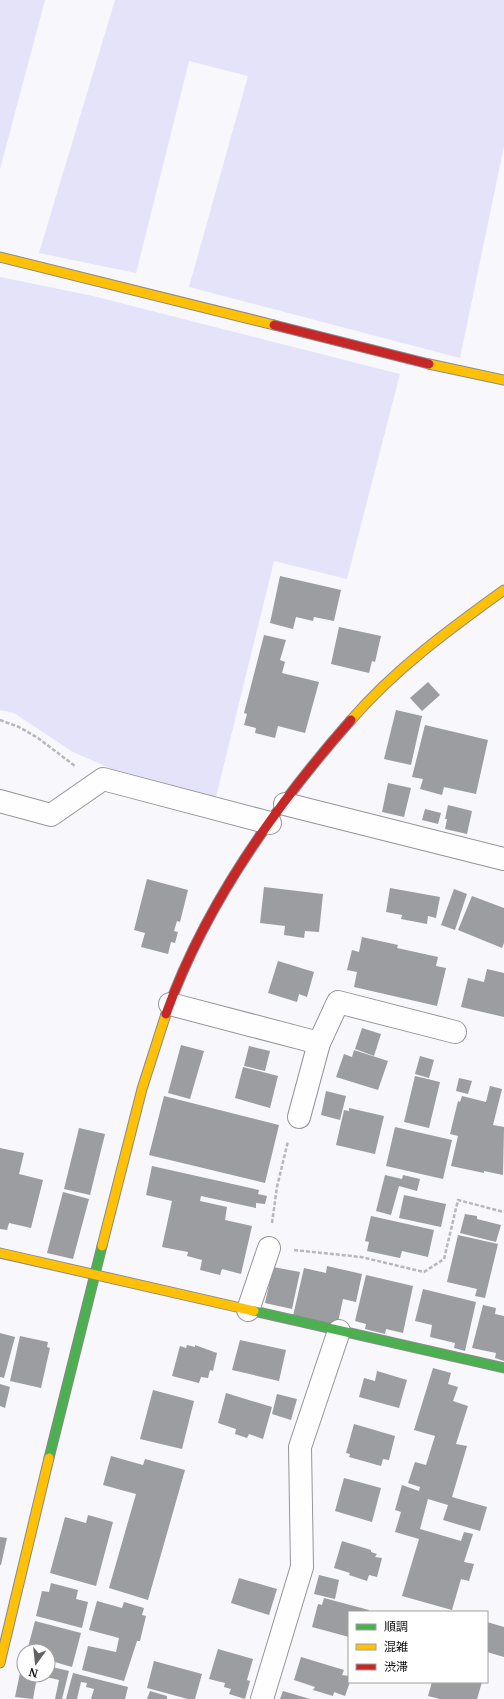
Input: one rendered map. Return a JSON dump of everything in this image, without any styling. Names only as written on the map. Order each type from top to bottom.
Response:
[{"type":"street","points":[[0,257],[463,372],[504,380]]},
{"type":"street","points":[[0,1663],[94,1274],[150,1065],[170,1004],[182,974],[208,923],[236,874],[270,823],[344,727],[377,692],[415,658],[464,618],[504,590]]},
{"type":"street","points":[[0,801],[50,815],[103,779],[270,823]]},
{"type":"street","points":[[285,804],[504,859]]},
{"type":"street","points":[[299,1117],[319,1043],[338,1002],[456,1032]]},
{"type":"street","points":[[170,1004],[319,1043]]},
{"type":"street","points":[[248,1310],[268,1248]]},
{"type":"street","points":[[0,1253],[504,1368]]},
{"type":"street","points":[[262,1699],[302,1567],[300,1447],[339,1331]]},
{"type":"path","points":[[0,720],[19,727],[38,738],[83,772],[103,779]]},
{"type":"path","points":[[299,1117],[289,1136],[277,1187],[268,1248],[361,1257],[424,1272],[444,1258],[458,1200],[504,1212]]},
{"type":"shaded area","points":[[0,0],[45,0],[0,169]]},
{"type":"shaded area","points":[[115,0],[504,0],[504,146],[460,358],[189,287],[248,76],[189,61],[136,273],[39,253]]},
{"type":"shaded area","points":[[0,277],[93,296],[400,374],[347,579],[274,561],[216,797],[112,769],[73,752],[14,713],[0,710]]},
{"type":"building","points":[[280,576],[341,590],[334,621],[314,617],[313,621],[296,617],[293,629],[270,623]]},
{"type":"building","points":[[339,627],[381,636],[375,662],[372,661],[369,673],[331,664]]},
{"type":"building","points":[[264,635],[286,640],[280,660],[285,662],[282,673],[319,682],[305,733],[278,726],[275,738],[255,733],[256,728],[244,725],[247,714],[244,713]]},
{"type":"building","points":[[428,682],[440,695],[422,711],[410,698]]},
{"type":"building","points":[[396,710],[422,716],[411,765],[384,759]]},
{"type":"building","points":[[425,725],[488,740],[476,794],[444,787],[442,795],[420,789],[423,779],[412,777]]},
{"type":"building","points":[[388,783],[411,788],[404,817],[382,812]]},
{"type":"building","points":[[448,805],[472,811],[467,834],[445,829],[447,819],[445,819]]},
{"type":"building","points":[[425,809],[441,813],[438,824],[422,820]]},
{"type":"building","points":[[147,879],[188,890],[180,922],[177,921],[174,931],[178,932],[175,943],[171,942],[168,954],[141,947],[145,933],[134,930]]},
{"type":"building","points":[[264,887],[323,894],[319,932],[305,931],[304,938],[284,935],[285,926],[260,923]]},
{"type":"building","points":[[390,888],[440,897],[436,918],[428,916],[427,924],[401,919],[402,915],[386,912]]},
{"type":"building","points":[[454,889],[467,894],[455,930],[441,925]]},
{"type":"building","points":[[472,896],[504,908],[504,943],[502,948],[458,930]]},
{"type":"building","points":[[362,937],[398,945],[397,948],[438,957],[436,966],[446,968],[437,1006],[354,987],[357,972],[347,970],[352,950],[359,952]]},
{"type":"building","points":[[278,961],[314,972],[307,997],[299,994],[297,1002],[268,993]]},
{"type":"building","points":[[487,969],[504,973],[504,1017],[461,1007],[468,978],[484,982]]},
{"type":"building","points":[[362,1028],[381,1034],[374,1056],[355,1049]]},
{"type":"building","points":[[181,1045],[204,1051],[190,1099],[168,1093]]},
{"type":"building","points":[[249,1046],[270,1051],[265,1071],[244,1066]]},
{"type":"building","points":[[354,1050],[388,1061],[378,1090],[336,1077],[344,1054],[352,1057]]},
{"type":"building","points":[[420,1056],[434,1060],[429,1078],[415,1074]]},
{"type":"building","points":[[243,1067],[278,1076],[270,1108],[235,1098]]},
{"type":"building","points":[[415,1076],[440,1082],[429,1128],[404,1122]]},
{"type":"building","points":[[459,1078],[472,1081],[468,1094],[456,1091]]},
{"type":"building","points":[[490,1086],[502,1089],[493,1125],[504,1127],[503,1175],[484,1171],[484,1173],[451,1166],[458,1136],[450,1134],[458,1101],[460,1102],[462,1096],[486,1102]]},
{"type":"building","points":[[326,1091],[346,1096],[340,1120],[321,1115]]},
{"type":"building","points":[[164,1096],[279,1125],[265,1183],[149,1155]]},
{"type":"building","points":[[349,1108],[384,1116],[375,1154],[336,1145],[344,1110],[349,1111]]},
{"type":"building","points":[[395,1127],[452,1140],[443,1179],[386,1166]]},
{"type":"building","points":[[79,1128],[105,1134],[90,1195],[64,1189]]},
{"type":"building","points":[[0,1148],[24,1153],[19,1174],[43,1180],[31,1228],[9,1223],[7,1230],[0,1229]]},
{"type":"building","points":[[152,1166],[259,1190],[258,1194],[267,1196],[265,1204],[256,1203],[256,1208],[201,1196],[200,1201],[227,1207],[225,1220],[252,1226],[241,1274],[222,1269],[220,1275],[200,1270],[202,1260],[187,1256],[188,1252],[162,1247],[172,1201],[146,1195]]},
{"type":"building","points":[[385,1175],[402,1179],[403,1175],[420,1179],[417,1191],[399,1186],[391,1215],[376,1211]]},
{"type":"building","points":[[63,1192],[89,1199],[73,1259],[47,1253]]},
{"type":"building","points":[[404,1195],[446,1204],[441,1227],[399,1218]]},
{"type":"building","points":[[465,1214],[477,1216],[477,1219],[501,1225],[496,1242],[460,1233]]},
{"type":"building","points":[[371,1216],[434,1230],[428,1257],[402,1251],[400,1258],[367,1251],[369,1242],[365,1241]]},
{"type":"building","points":[[458,1235],[498,1244],[485,1298],[475,1296],[477,1289],[447,1282]]},
{"type":"building","points":[[327,1266],[362,1274],[356,1302],[343,1299],[337,1327],[293,1316],[304,1268],[326,1273]]},
{"type":"building","points":[[273,1267],[300,1272],[292,1309],[265,1303]]},
{"type":"building","points":[[366,1275],[413,1286],[403,1333],[386,1329],[385,1334],[365,1329],[366,1324],[355,1321]]},
{"type":"building","points":[[423,1289],[476,1302],[465,1351],[454,1348],[455,1343],[430,1337],[432,1325],[415,1321]]},
{"type":"building","points":[[483,1305],[496,1308],[495,1314],[504,1316],[504,1361],[495,1358],[496,1353],[472,1348]]},
{"type":"building","points":[[0,1333],[15,1337],[4,1378],[0,1377]]},
{"type":"building","points":[[20,1336],[48,1342],[47,1347],[50,1348],[41,1388],[10,1381]]},
{"type":"building","points":[[240,1340],[286,1350],[279,1381],[232,1370]]},
{"type":"building","points":[[187,1345],[195,1347],[195,1345],[217,1353],[213,1371],[210,1370],[208,1378],[201,1377],[199,1383],[172,1376],[180,1346],[186,1348]]},
{"type":"building","points":[[433,1368],[451,1373],[448,1384],[458,1387],[453,1401],[468,1406],[456,1444],[467,1446],[452,1497],[487,1507],[480,1531],[443,1520],[448,1505],[428,1499],[420,1529],[461,1541],[464,1532],[473,1534],[464,1562],[474,1564],[469,1581],[461,1579],[452,1610],[402,1596],[419,1539],[395,1532],[401,1512],[395,1510],[402,1485],[419,1491],[420,1487],[408,1483],[415,1462],[426,1465],[435,1436],[414,1430]]},
{"type":"building","points":[[377,1371],[407,1380],[399,1408],[359,1397],[364,1378],[375,1381]]},
{"type":"building","points":[[0,1384],[10,1387],[5,1408],[0,1406]]},
{"type":"building","points":[[153,1390],[194,1401],[182,1449],[140,1439]]},
{"type":"building","points":[[226,1393],[272,1407],[263,1439],[249,1434],[247,1438],[235,1434],[236,1429],[218,1423]]},
{"type":"building","points":[[277,1394],[297,1399],[291,1420],[272,1414]]},
{"type":"building","points":[[354,1424],[395,1436],[389,1460],[383,1459],[381,1466],[349,1457],[350,1454],[346,1453]]},
{"type":"building","points":[[111,1456],[143,1465],[145,1459],[185,1470],[148,1600],[109,1588],[136,1494],[103,1485]]},
{"type":"building","points":[[344,1478],[381,1488],[372,1522],[335,1511]]},
{"type":"building","points":[[88,1515],[113,1522],[96,1586],[50,1573],[65,1517],[86,1523]]},
{"type":"building","points":[[0,1537],[7,1538],[1,1565],[0,1565]]},
{"type":"building","points":[[342,1541],[371,1550],[371,1552],[377,1554],[375,1557],[382,1558],[377,1577],[369,1575],[367,1581],[349,1575],[350,1573],[334,1568]]},
{"type":"building","points":[[319,1575],[339,1580],[335,1599],[314,1594]]},
{"type":"building","points":[[239,1578],[277,1589],[269,1615],[231,1603]]},
{"type":"building","points":[[51,1583],[78,1590],[76,1599],[88,1602],[82,1628],[36,1616],[42,1591],[49,1592]]},
{"type":"building","points":[[324,1598],[369,1610],[348,1611],[348,1637],[312,1627],[318,1604],[322,1605]]},
{"type":"building","points":[[97,1601],[122,1608],[124,1602],[144,1608],[142,1615],[146,1616],[140,1641],[137,1641],[124,1681],[82,1670],[88,1646],[116,1652],[119,1638],[89,1630]]},
{"type":"building","points":[[35,1621],[81,1633],[72,1667],[56,1662],[56,1643],[29,1643]]},
{"type":"building","points":[[488,1622],[504,1627],[504,1657],[488,1652]]},
{"type":"building","points":[[218,1649],[253,1659],[247,1680],[250,1681],[245,1699],[229,1694],[231,1689],[224,1687],[225,1683],[209,1679]]},
{"type":"building","points":[[301,1657],[344,1670],[342,1675],[348,1676],[348,1683],[350,1683],[345,1696],[334,1692],[333,1696],[313,1690],[315,1687],[294,1680]]},
{"type":"building","points":[[154,1661],[202,1674],[195,1699],[188,1699],[147,1688]]},
{"type":"building","points":[[56,1668],[69,1671],[62,1699],[55,1699],[59,1680],[56,1679]]},
{"type":"building","points":[[73,1673],[128,1687],[125,1699],[91,1699],[94,1689],[86,1687],[87,1683],[81,1682],[77,1699],[66,1699]]},
{"type":"building","points":[[18,1683],[36,1683],[33,1699],[15,1697]]},
{"type":"building","points":[[432,1683],[482,1683],[477,1699],[440,1699],[428,1696]]},
{"type":"building","points":[[150,1691],[167,1696],[167,1699],[147,1699]]},
{"type":"building","points":[[283,1691],[310,1699],[280,1699]]},
{"type":"traffic: fast","points":[[49,1458],[102,1246]]},
{"type":"traffic: fast","points":[[254,1311],[504,1368]]},
{"type":"traffic: slow","points":[[0,257],[274,325]]},
{"type":"traffic: slow","points":[[429,364],[504,380]]},
{"type":"traffic: slow","points":[[351,720],[368,701],[424,650],[504,590]]},
{"type":"traffic: slow","points":[[102,1246],[142,1089],[166,1014]]},
{"type":"traffic: slow","points":[[0,1253],[254,1311]]},
{"type":"traffic: slow","points":[[0,1663],[49,1458]]},
{"type":"traffic: jam","points":[[274,325],[429,364]]},
{"type":"traffic: jam","points":[[166,1014],[200,935],[221,896],[270,822],[296,787],[351,720]]}]
